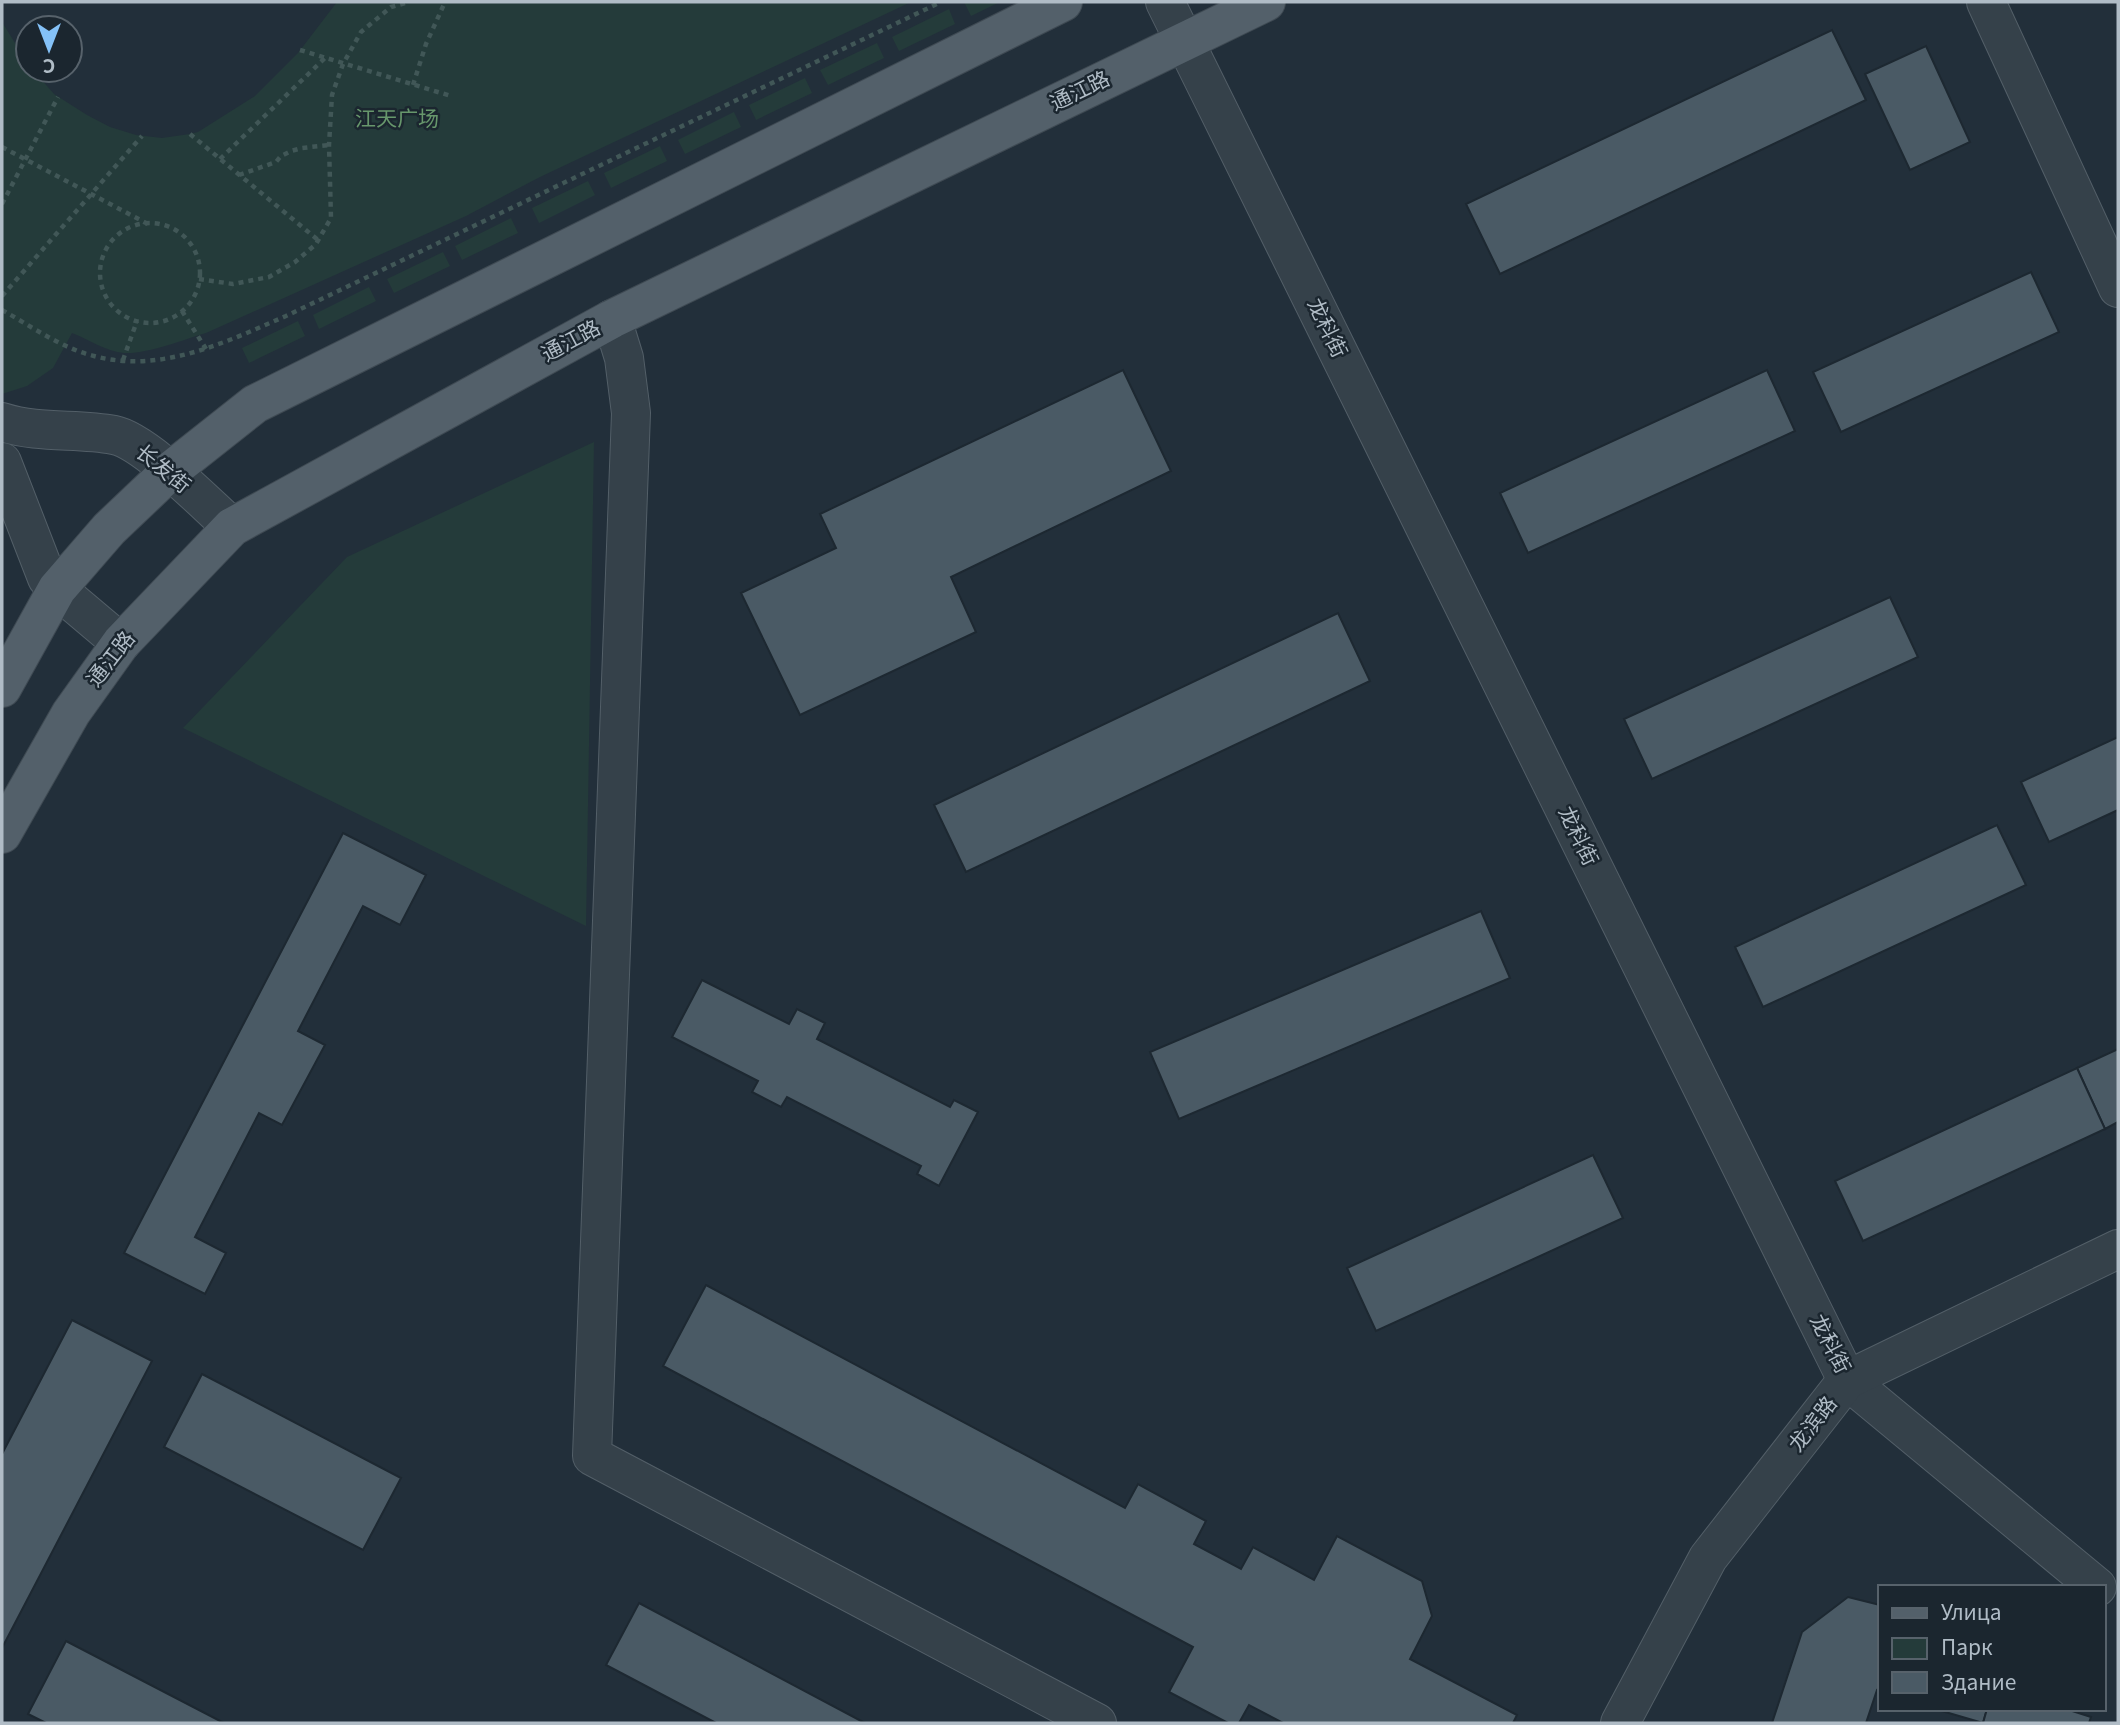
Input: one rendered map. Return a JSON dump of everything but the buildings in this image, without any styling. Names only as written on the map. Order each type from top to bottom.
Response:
[{"type":"main road","points":[[2,688],[57,589],[109,528],[169,472],[256,404],[1063,2]]},
{"type":"main road","name":"通江路","points":[[2,834],[71,713],[121,643],[232,527],[612,320],[1266,2]]},
{"type":"street","name":"龙科街","points":[[1165,2],[1847,1380],[2095,1585]]},
{"type":"street","points":[[1986,2],[2118,288]]},
{"type":"street","points":[[612,320],[624,358],[631,413],[593,1456],[1097,1723]]},
{"type":"street","name":"长发街","points":[[2,422],[51,431],[116,435],[147,452],[232,527]]},
{"type":"street","points":[[2,462],[47,578],[121,643]]},
{"type":"street","name":"龙滨路","points":[[1620,1723],[1708,1559],[1847,1380],[2118,1249]]},
{"type":"path","points":[[199,279],[233,284],[269,277],[295,262],[318,240],[331,218],[332,96],[343,64],[361,32],[391,7],[409,2]]},
{"type":"path","points":[[413,85],[426,44],[445,2]]},
{"type":"path","points":[[2,310],[72,349],[95,357],[146,360],[184,356],[206,349],[286,316],[941,2]]},
{"type":"path","points":[[300,50],[451,96]]},
{"type":"path","points":[[220,159],[325,58]]},
{"type":"path","points":[[2,204],[58,97]]},
{"type":"path","points":[[190,134],[318,240]]},
{"type":"path","points":[[2,296],[142,136]]},
{"type":"path","points":[[239,176],[276,163],[281,156],[291,151],[330,145]]},
{"type":"path","points":[[2,147],[149,224]]},
{"type":"path","points":[[149,224],[170,228],[185,237],[195,251],[200,268],[199,285],[192,301],[165,321],[149,324],[120,313],[109,302],[102,288],[100,272],[110,243],[122,232],[136,225],[149,224]]},
{"type":"path","points":[[182,311],[206,349]]},
{"type":"path","points":[[122,360],[137,321]]},
{"type":"green space","name":"江天广场","points":[[337,2],[911,2],[540,177],[466,216],[206,333],[155,349],[124,353],[104,348],[72,333],[53,368],[27,386],[2,394],[2,22],[14,41],[14,84],[45,84],[54,94],[110,127],[136,135],[162,138],[198,132],[255,96],[298,53]]},
{"type":"green space","points":[[964,2],[1000,2],[971,16]]},
{"type":"green space","points":[[949,9],[955,24],[899,51],[892,37]]},
{"type":"green space","points":[[877,43],[884,58],[828,85],[820,70]]},
{"type":"green space","points":[[805,78],[812,93],[756,120],[749,105]]},
{"type":"green space","points":[[734,112],[741,127],[685,154],[678,140]]},
{"type":"green space","points":[[660,146],[667,161],[611,188],[604,173]]},
{"type":"green space","points":[[588,181],[595,195],[539,223],[532,208]]},
{"type":"green space","points":[[511,218],[518,233],[462,260],[455,246]]},
{"type":"green space","points":[[443,252],[450,266],[394,293],[387,279]]},
{"type":"green space","points":[[369,287],[376,301],[319,329],[313,315]]},
{"type":"green space","points":[[298,321],[305,336],[249,363],[242,348]]},
{"type":"green space","points":[[594,442],[586,926],[183,728],[347,557]]}]
